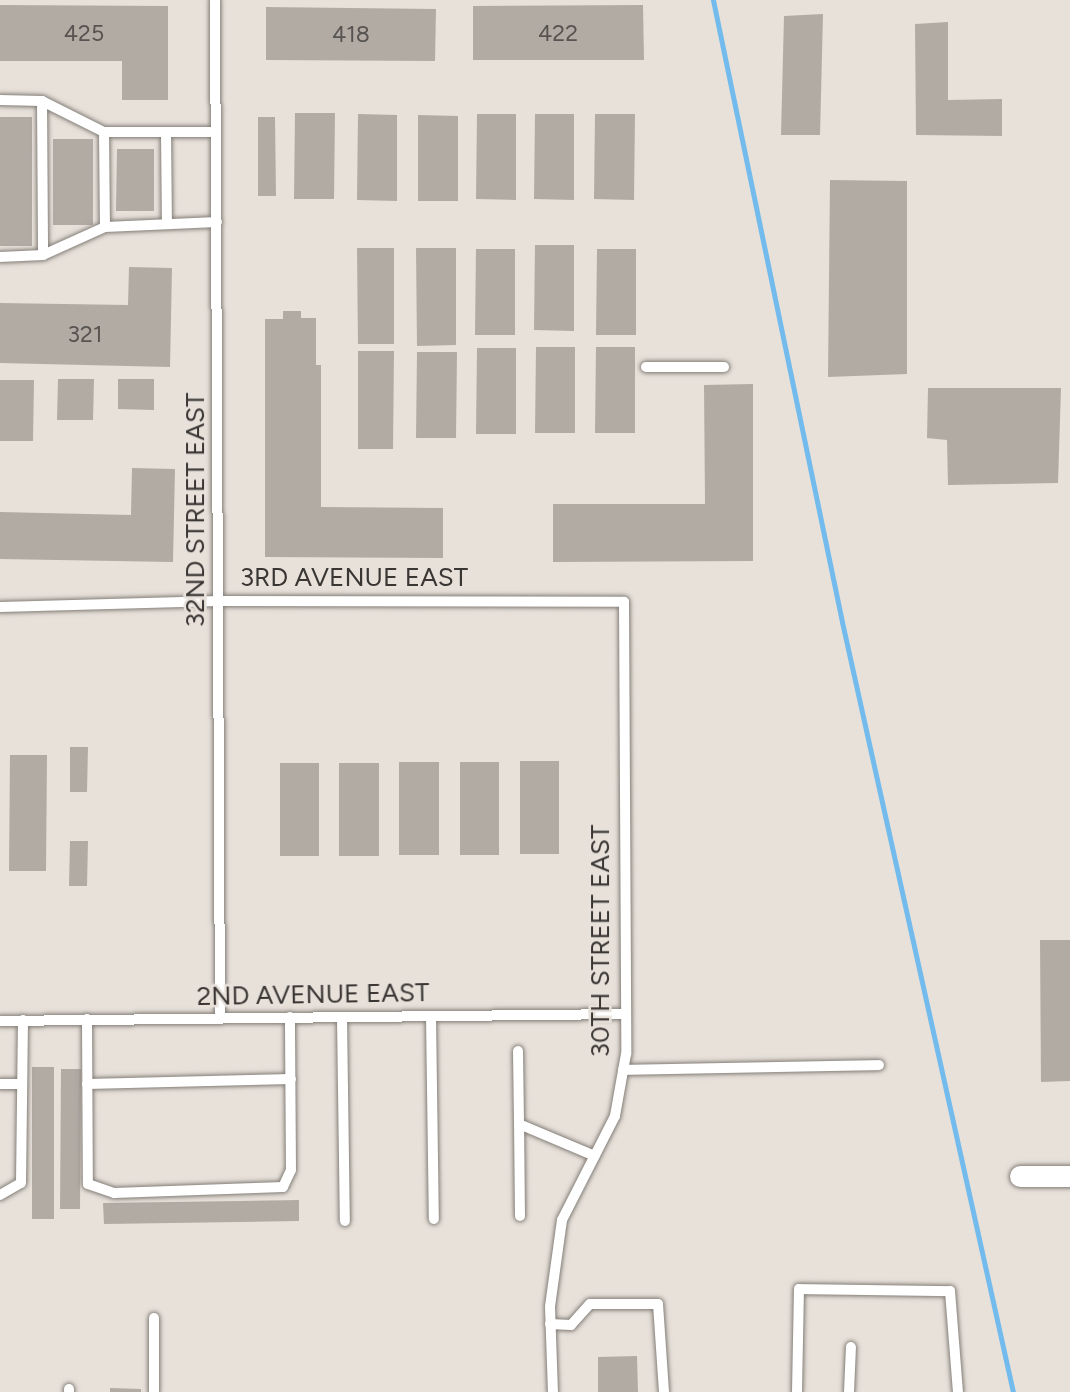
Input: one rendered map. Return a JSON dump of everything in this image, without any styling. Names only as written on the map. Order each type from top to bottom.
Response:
[{"type":"street","points":[[1020,1176],[1070,1176]]},
{"type":"lane","name":"32ND STREET EAST","points":[[215,0],[220,1019]]},
{"type":"lane","points":[[0,100],[43,101],[104,132],[216,132]]},
{"type":"lane","points":[[43,101],[43,255]]},
{"type":"lane","points":[[104,132],[105,227]]},
{"type":"lane","points":[[166,132],[167,225]]},
{"type":"lane","points":[[0,257],[43,255],[105,227],[217,222]]},
{"type":"lane","points":[[646,367],[724,366]]},
{"type":"lane","name":"3RD AVENUE EAST","points":[[0,607],[219,601],[624,602]]},
{"type":"lane","name":"30TH STREET EAST","points":[[553,1392],[550,1324],[562,1220],[615,1116],[623,1070],[626,1014],[624,602]]},
{"type":"lane","name":"2ND AVENUE EAST","points":[[0,1021],[626,1014]]},
{"type":"lane","points":[[431,1016],[434,1219]]},
{"type":"lane","points":[[87,1019],[88,1184],[114,1193],[283,1187],[291,1170],[290,1017]]},
{"type":"lane","points":[[342,1017],[345,1221]]},
{"type":"lane","points":[[0,1195],[21,1183],[23,1020]]},
{"type":"lane","points":[[518,1051],[520,1216]]},
{"type":"lane","points":[[623,1070],[879,1065]]},
{"type":"lane","points":[[87,1084],[291,1079]]},
{"type":"lane","points":[[0,1084],[22,1084]]},
{"type":"lane","points":[[519,1124],[595,1156]]},
{"type":"lane","points":[[797,1392],[799,1289],[950,1292],[958,1392]]},
{"type":"lane","points":[[550,1324],[571,1325],[590,1304],[658,1304],[664,1392]]},
{"type":"lane","points":[[154,1318],[154,1392]]},
{"type":"lane","points":[[849,1392],[851,1347]]},
{"type":"building","points":[[0,5],[168,6],[168,100],[122,100],[122,61],[0,61]]},
{"type":"building","points":[[643,5],[644,60],[473,60],[473,6]]},
{"type":"building","points":[[266,7],[436,9],[435,61],[266,60]]},
{"type":"building","points":[[823,14],[820,135],[781,135],[784,16]]},
{"type":"building","points":[[948,22],[948,100],[1002,99],[1002,136],[916,135],[915,24]]},
{"type":"building","points":[[295,113],[335,113],[334,199],[294,199]]},
{"type":"building","points":[[358,114],[397,115],[397,201],[357,200]]},
{"type":"building","points":[[477,114],[516,114],[516,200],[476,199]]},
{"type":"building","points":[[535,114],[574,114],[574,200],[534,199]]},
{"type":"building","points":[[595,114],[635,114],[634,200],[594,199]]},
{"type":"building","points":[[418,115],[458,116],[458,201],[418,201]]},
{"type":"building","points":[[0,117],[32,117],[32,246],[0,246]]},
{"type":"building","points":[[258,117],[275,117],[276,196],[258,196]]},
{"type":"building","points":[[53,139],[93,139],[93,225],[53,225]]},
{"type":"building","points":[[117,149],[154,149],[154,211],[116,211]]},
{"type":"building","points":[[830,180],[907,181],[907,374],[828,377]]},
{"type":"building","points":[[535,245],[574,245],[574,331],[534,330]]},
{"type":"building","points":[[357,248],[394,248],[394,344],[358,344]]},
{"type":"building","points":[[416,248],[456,248],[456,345],[417,346]]},
{"type":"building","points":[[476,249],[515,249],[515,335],[475,335]]},
{"type":"building","points":[[597,249],[636,249],[636,335],[596,335]]},
{"type":"building","points":[[129,267],[172,268],[170,367],[0,363],[0,303],[128,305]]},
{"type":"building","points":[[283,311],[301,311],[301,318],[316,318],[316,365],[321,365],[321,507],[443,508],[443,558],[265,557],[265,319],[283,319]]},
{"type":"building","points":[[536,347],[575,347],[575,433],[535,433]]},
{"type":"building","points":[[596,347],[635,347],[635,433],[595,433]]},
{"type":"building","points":[[477,348],[516,348],[516,434],[476,434]]},
{"type":"building","points":[[358,351],[394,351],[393,449],[358,449]]},
{"type":"building","points":[[417,352],[457,352],[456,438],[416,438]]},
{"type":"building","points":[[58,379],[94,379],[93,420],[57,420]]},
{"type":"building","points":[[118,379],[154,379],[154,410],[118,409]]},
{"type":"building","points":[[0,380],[34,380],[33,441],[0,441]]},
{"type":"building","points":[[753,384],[753,561],[553,562],[553,504],[705,504],[704,385]]},
{"type":"building","points":[[928,388],[1061,388],[1058,483],[948,485],[947,440],[927,438]]},
{"type":"building","points":[[132,468],[175,469],[173,562],[0,559],[0,512],[131,515]]},
{"type":"building","points":[[70,747],[88,747],[87,792],[70,792]]},
{"type":"building","points":[[10,755],[47,755],[46,871],[9,871]]},
{"type":"building","points":[[520,761],[559,761],[559,854],[520,854]]},
{"type":"building","points":[[399,762],[439,762],[439,855],[399,855]]},
{"type":"building","points":[[460,762],[499,762],[499,855],[460,855]]},
{"type":"building","points":[[280,763],[319,763],[319,856],[280,856]]},
{"type":"building","points":[[339,763],[379,763],[379,856],[339,856]]},
{"type":"building","points":[[70,841],[88,841],[87,886],[69,886]]},
{"type":"building","points":[[1040,940],[1070,940],[1070,1081],[1041,1082]]},
{"type":"building","points":[[32,1067],[54,1067],[54,1219],[32,1219]]},
{"type":"building","points":[[61,1069],[81,1069],[80,1209],[60,1209]]},
{"type":"building","points":[[299,1200],[299,1221],[104,1224],[103,1203]]},
{"type":"building","points":[[637,1356],[638,1392],[598,1392],[598,1357]]},
{"type":"building","points":[[110,1388],[141,1389],[141,1392],[110,1392]]},
{"type":"waterway","points":[[713,0],[842,622],[1013,1392]]}]
